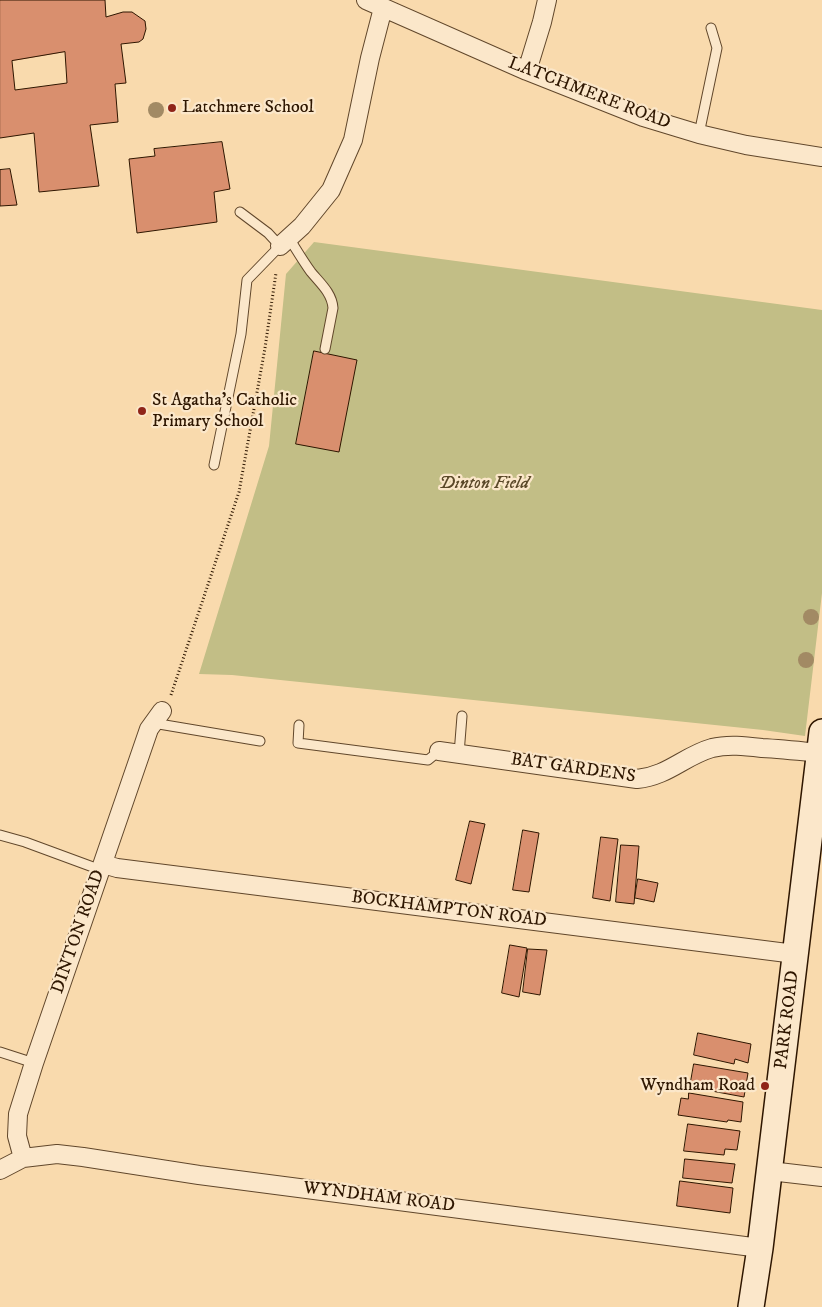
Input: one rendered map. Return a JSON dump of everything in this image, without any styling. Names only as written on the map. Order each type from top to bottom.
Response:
[{"type":"street","name":"LATCHMERE ROAD","points":[[366,0],[389,6],[527,72],[643,117],[699,134],[746,145],[822,157]]},
{"type":"street","points":[[527,72],[547,0]]},
{"type":"street","points":[[284,242],[302,226],[330,190],[353,140],[370,58],[389,6]]},
{"type":"street","name":"DINTON ROAD","points":[[23,1158],[17,1136],[18,1114],[149,729],[158,717]]},
{"type":"street","name":"BAT GARDENS","points":[[439,751],[637,780],[656,776],[711,748],[821,743]]},
{"type":"street","name":"PARK ROAD","points":[[752,1307],[821,743]]},
{"type":"street","name":"BOCKHAMPTON ROAD","points":[[102,867],[795,954]]},
{"type":"street","name":"WYNDHAM ROAD","points":[[0,1170],[23,1158],[57,1154],[198,1175],[760,1248]]},
{"type":"street","points":[[770,1171],[822,1177]]},
{"type":"lane","points":[[699,134],[717,48],[711,28]]},
{"type":"lane","points":[[240,212],[268,233],[284,242],[327,291],[334,308],[325,349]]},
{"type":"lane","points":[[214,465],[241,334],[247,280],[284,242]]},
{"type":"lane","points":[[459,754],[462,716]]},
{"type":"lane","points":[[158,717],[260,741]]},
{"type":"lane","points":[[300,725],[298,743],[428,760],[439,751]]},
{"type":"lane","points":[[0,835],[102,867]]},
{"type":"lane","points":[[0,1052],[34,1063]]},
{"type":"path","points":[[158,717],[169,701],[177,679],[239,492],[284,242]]},
{"type":"green space","name":"Dinton Field","points":[[314,242],[822,310],[822,593],[805,736],[763,730],[232,675],[199,674],[269,446],[286,274]]},
{"type":"building","points":[[0,0],[105,0],[106,17],[123,12],[132,12],[145,21],[146,29],[143,39],[139,42],[121,44],[126,83],[115,84],[118,122],[90,125],[99,186],[39,192],[34,133],[0,138]],"holes":[[[65,52],[67,83],[15,90],[12,61]]]},
{"type":"building","points":[[222,142],[230,189],[214,192],[217,222],[137,233],[129,159],[155,156],[154,149]]},
{"type":"building","points":[[10,169],[17,205],[0,206],[0,170]]},
{"type":"building","points":[[314,351],[357,360],[339,452],[296,444]]},
{"type":"building","points":[[470,821],[485,824],[471,884],[456,880]]},
{"type":"building","points":[[523,830],[539,833],[529,892],[513,890]]},
{"type":"building","points":[[601,837],[618,839],[610,901],[593,898]]},
{"type":"building","points":[[621,845],[639,846],[634,904],[616,902]]},
{"type":"building","points":[[638,879],[658,883],[654,902],[635,898]]},
{"type":"building","points":[[510,945],[527,948],[519,997],[502,993]]},
{"type":"building","points":[[528,949],[547,950],[540,995],[523,992]]},
{"type":"building","points":[[698,1033],[751,1044],[748,1063],[735,1059],[734,1064],[694,1055]]},
{"type":"building","points":[[694,1064],[748,1073],[744,1097],[690,1087]]},
{"type":"building","points":[[689,1093],[743,1102],[741,1122],[728,1120],[727,1122],[678,1115],[681,1098],[688,1099]]},
{"type":"building","points":[[688,1124],[740,1131],[737,1150],[725,1149],[724,1155],[684,1151]]},
{"type":"building","points":[[685,1159],[735,1164],[732,1183],[683,1178]]},
{"type":"building","points":[[680,1181],[733,1188],[730,1213],[677,1206]]},
{"type":"place","name":"Latchmere School","points":[[172,108]]},
{"type":"place","name":"St Agatha's Catholic Primary School","points":[[142,411]]},
{"type":"place","name":"Wyndham Road","points":[[765,1086]]}]
